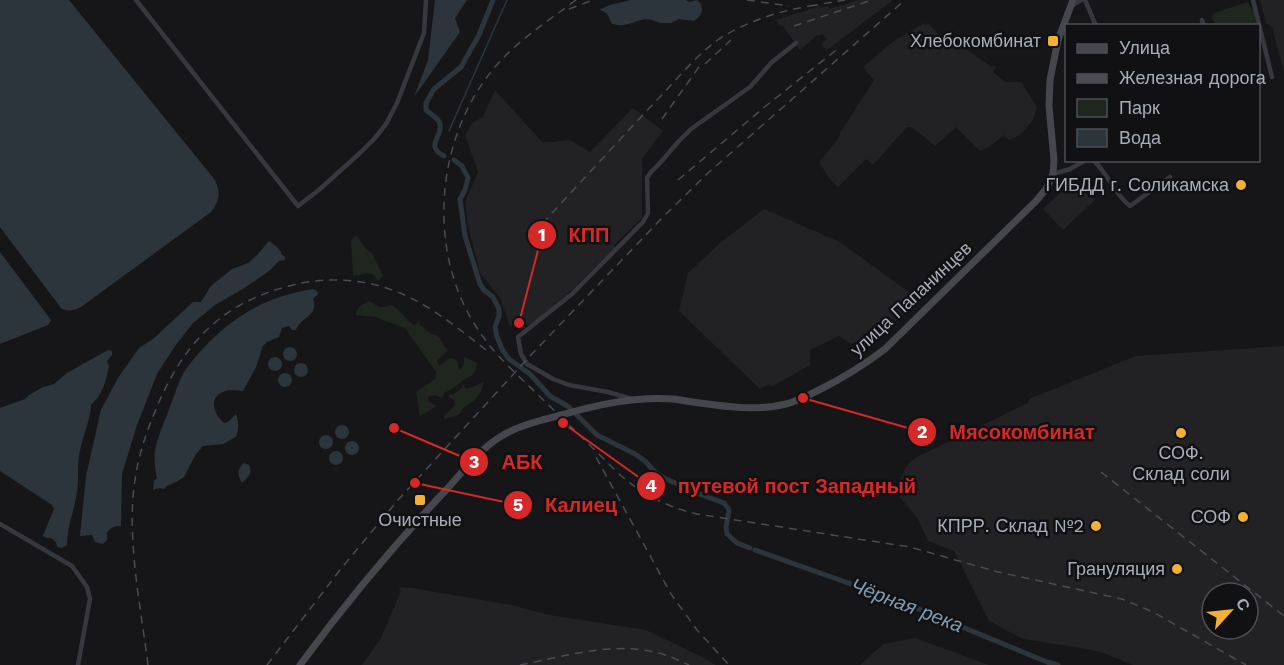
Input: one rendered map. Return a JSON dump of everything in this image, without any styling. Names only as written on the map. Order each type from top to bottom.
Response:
[{"type":"main road","points":[[1053,174],[1049,106],[1050,80],[1058,40],[1072,3]]},
{"type":"main road","name":"улица Папанинцев","points":[[300,665],[384,558],[423,514],[497,439],[512,430],[568,413],[634,399],[673,399],[701,404],[753,408],[795,402],[867,363],[905,330],[1036,201],[1049,184],[1053,174]]},
{"type":"street","points":[[136,0],[298,206],[361,152],[386,124],[397,103],[424,33],[426,0]]},
{"type":"street","points":[[1072,3],[1080,0]]},
{"type":"street","points":[[1085,0],[1095,24]]},
{"type":"street","points":[[1253,0],[1259,24]]},
{"type":"street","points":[[1260,30],[1272,77]]},
{"type":"street","points":[[634,399],[568,385],[553,379],[527,364],[521,354],[518,337],[567,299],[643,222],[648,213],[647,178],[684,135],[750,87],[772,62],[796,43]]},
{"type":"street","points":[[1053,174],[1082,162]]},
{"type":"street","points":[[1095,162],[1117,193],[1130,206],[1170,177]]},
{"type":"street","points":[[0,524],[72,566],[87,587],[90,599],[78,665]]},
{"type":"shaded area","points":[[858,0],[893,0],[826,50],[821,44],[827,39],[822,34],[817,35],[800,50],[776,20],[820,6],[821,8],[828,6],[830,9]]},
{"type":"shaded area","points":[[1260,0],[1284,0],[1284,73],[1272,27],[1266,23]]},
{"type":"shaded area","points":[[924,23],[925,25],[928,23],[940,36],[943,34],[949,37],[992,67],[994,65],[996,67],[993,72],[1005,82],[1021,82],[1037,107],[1033,120],[1020,135],[1009,140],[1004,135],[980,151],[956,127],[935,146],[912,127],[907,127],[873,165],[866,159],[838,187],[819,162],[839,138],[874,80],[863,67],[894,41]]},
{"type":"shaded area","points":[[495,90],[542,142],[570,140],[590,152],[633,108],[663,131],[642,159],[642,218],[571,291],[531,325],[521,323],[510,326],[500,298],[480,273],[467,222],[466,200],[478,172],[465,135],[472,123],[483,117]]},
{"type":"shaded area","points":[[1075,179],[1095,200],[1063,230],[1043,209]]},
{"type":"shaded area","points":[[764,209],[840,242],[921,301],[894,322],[851,344],[839,336],[810,350],[810,365],[771,387],[769,384],[760,389],[679,311],[688,273],[720,243]]},
{"type":"shaded area","points":[[1284,346],[1284,665],[1133,665],[1101,652],[1023,639],[989,621],[954,551],[928,541],[918,519],[897,494],[896,486],[909,463],[917,457],[1028,403],[1029,399],[1136,356]]},
{"type":"shaded area","points":[[400,587],[646,630],[716,665],[362,665],[381,638],[401,591]]},
{"type":"shaded area","points":[[915,638],[989,665],[860,665],[883,644]]},
{"type":"green space","points":[[1248,2],[1254,13],[1256,24],[1215,24],[1212,18],[1214,13]]},
{"type":"green space","points":[[357,236],[366,249],[372,253],[383,276],[378,281],[369,273],[353,276],[351,241]]},
{"type":"green space","points":[[369,301],[379,307],[391,305],[414,325],[420,321],[419,326],[435,334],[448,350],[437,361],[439,366],[453,358],[458,362],[458,369],[462,368],[464,357],[477,363],[474,373],[444,393],[442,398],[435,395],[428,397],[428,401],[437,406],[420,416],[416,392],[435,379],[436,372],[405,328],[375,317],[356,315],[358,308]]},
{"type":"green space","points":[[484,382],[478,396],[460,414],[444,418],[455,405],[449,394],[452,395],[460,390],[464,384],[467,389]]},
{"type":"water","points":[[0,0],[69,0],[215,180],[218,189],[216,205],[211,212],[81,307],[73,310],[61,308],[0,227]]},
{"type":"water","points":[[435,0],[467,0],[455,18],[460,32],[414,97],[428,60]]},
{"type":"water","points":[[631,0],[686,0],[689,2],[697,0],[702,11],[694,21],[679,19],[671,23],[661,23],[646,19],[616,25],[611,23],[607,14],[599,10]]},
{"type":"water","points":[[269,241],[277,247],[285,260],[279,261],[269,271],[215,305],[193,323],[157,374],[136,428],[122,474],[121,526],[110,529],[107,533],[107,540],[103,544],[95,542],[92,535],[80,536],[86,476],[101,410],[118,378],[139,348],[153,339],[193,302],[201,302],[211,286],[232,269],[248,263]]},
{"type":"water","points":[[0,252],[51,320],[48,325],[0,344]]},
{"type":"water","points":[[313,289],[318,294],[313,299],[312,313],[298,325],[296,330],[292,330],[289,326],[282,328],[279,337],[263,346],[256,367],[243,391],[225,391],[215,398],[215,411],[224,423],[236,414],[238,431],[236,437],[223,444],[203,446],[184,477],[164,489],[153,490],[154,481],[157,478],[154,458],[158,438],[181,378],[192,361],[221,331],[244,314],[269,301]]},
{"type":"water","points":[[290,347],[295,349],[297,354],[295,359],[290,361],[285,359],[283,354],[285,349]]},
{"type":"water","points":[[108,350],[112,351],[112,355],[107,361],[109,366],[107,377],[101,392],[91,405],[80,452],[77,492],[67,545],[62,548],[57,547],[56,542],[51,538],[43,536],[54,509],[52,505],[0,471],[0,408],[25,399],[43,387],[54,384],[67,373]]},
{"type":"water","points":[[275,357],[280,359],[282,364],[280,369],[275,371],[270,369],[268,364],[270,359]]},
{"type":"water","points":[[301,363],[306,365],[308,370],[306,375],[301,377],[296,375],[294,370],[296,365]]},
{"type":"water","points":[[285,373],[290,375],[292,380],[290,385],[285,387],[280,385],[278,380],[280,375]]},
{"type":"water","points":[[342,425],[347,427],[349,432],[347,437],[342,439],[337,437],[335,432],[337,427]]},
{"type":"water","points":[[326,435],[331,437],[333,442],[331,447],[326,449],[321,447],[319,442],[321,437]]},
{"type":"water","points":[[352,441],[357,443],[359,448],[357,453],[352,455],[347,453],[345,448],[347,443]]},
{"type":"water","points":[[336,451],[341,453],[343,458],[341,463],[336,465],[331,463],[329,458],[331,453]]},
{"type":"water","points":[[244,463],[249,465],[250,471],[242,483],[239,473]]},
{"type":"waterway","points":[[444,156],[435,148],[440,129],[439,122],[426,110],[426,103],[434,89],[461,67],[479,35],[493,0]]},
{"type":"waterway","points":[[449,131],[507,0]]},
{"type":"waterway","name":"Чёрная река","points":[[454,160],[462,166],[468,178],[460,199],[465,236],[480,284],[493,297],[499,309],[495,327],[503,351],[509,359],[530,374],[550,396],[569,407],[597,435],[635,454],[664,478],[724,503],[729,511],[727,534],[737,543],[750,548]]},
{"type":"waterway","name":"Чёрная река","points":[[755,550],[899,601],[1058,665]]},
{"type":"railway","points":[[576,0],[523,39],[495,67],[474,96],[459,129],[449,164],[444,201],[445,237],[452,273],[465,307],[484,338],[508,366],[619,474],[646,494],[665,504],[697,514],[910,547],[998,572],[1122,599],[1153,612],[1246,665]]},
{"type":"railway","points":[[569,9],[593,0]]},
{"type":"railway","points":[[747,0],[789,6]]},
{"type":"railway","points":[[810,6],[845,0]]},
{"type":"railway","points":[[794,26],[872,0]]},
{"type":"railway","points":[[267,665],[340,570],[398,500],[531,355],[663,217],[708,173],[905,0]]},
{"type":"railway","points":[[533,234],[710,46],[730,32],[754,21],[817,5]]},
{"type":"railway","points":[[705,64],[731,40]]},
{"type":"railway","points":[[678,180],[840,47]]},
{"type":"railway","points":[[662,119],[701,64]]},
{"type":"railway","points":[[148,665],[133,549],[132,525],[136,472],[146,434],[163,394],[188,351],[204,332],[222,317],[266,293],[304,283],[327,280],[349,281],[383,287],[426,306],[490,353]]},
{"type":"railway","points":[[596,457],[671,594],[697,630],[729,665]]},
{"type":"railway","points":[[1101,472],[1284,616]]},
{"type":"railway","points":[[520,665],[584,652],[617,649],[654,652],[689,665]]},
{"type":"place","name":"Хлебокомбинат","points":[[1053,41]]},
{"type":"place","name":"ГИБДД г. Соликамска","points":[[1241,185]]},
{"type":"place","name":"КПП","points":[[519,323]]},
{"type":"place","name":"Мясокомбинат","points":[[803,398]]},
{"type":"place","name":"путевой пост Западный","points":[[563,423]]},
{"type":"place","name":"АБК","points":[[394,428]]},
{"type":"place","name":"СОФ. Склад соли","points":[[1181,433]]},
{"type":"place","name":"Калиец","points":[[415,483]]},
{"type":"place","name":"Очистные","points":[[420,500]]},
{"type":"place","name":"СОФ","points":[[1243,517]]},
{"type":"place","name":"КПРР. Склад №2","points":[[1096,526]]},
{"type":"place","name":"Грануляция","points":[[1177,569]]}]
